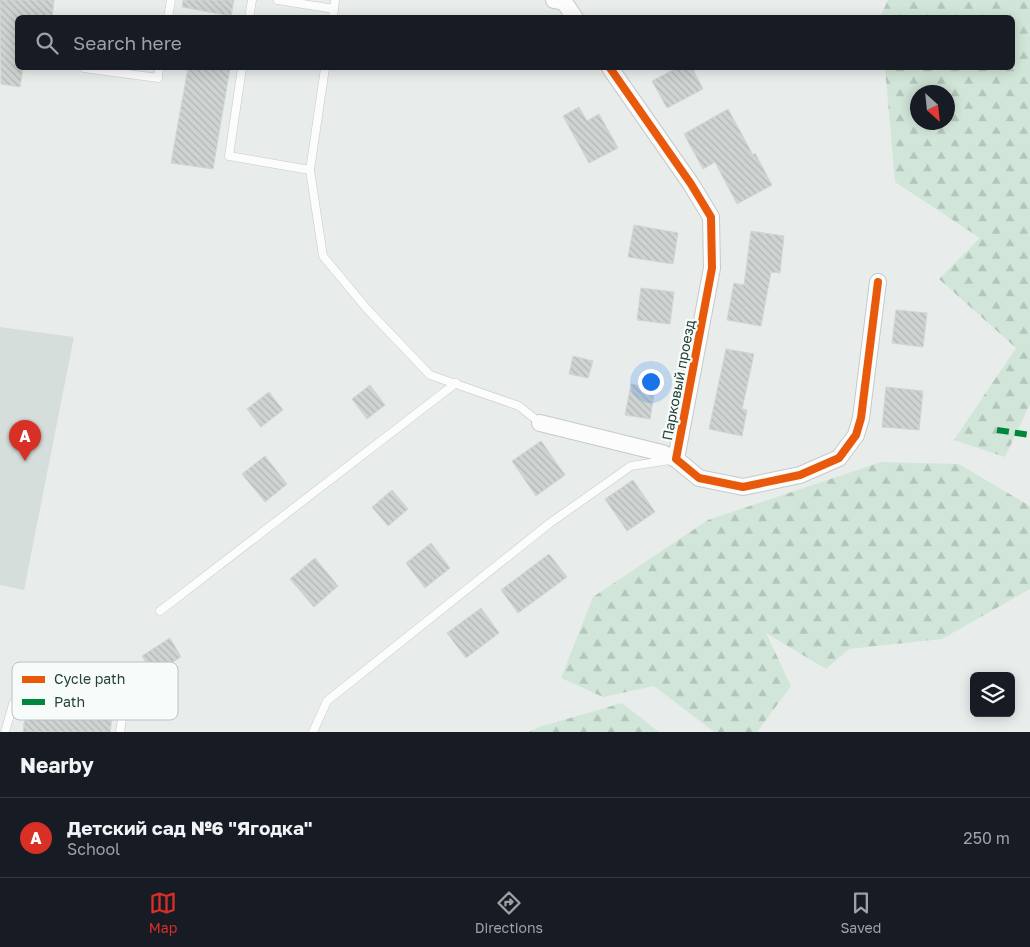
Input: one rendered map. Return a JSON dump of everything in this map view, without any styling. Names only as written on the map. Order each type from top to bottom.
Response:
[{"type":"street","points":[[554,0],[564,2],[573,15]]},
{"type":"street","name":"Парковый проезд","points":[[611,70],[691,184],[710,217],[712,268],[676,459]]},
{"type":"street","name":"Парковый проезд","points":[[540,423],[662,453],[676,459],[699,478],[743,487],[800,475],[839,458],[856,435],[862,418],[878,282]]},
{"type":"lane","points":[[168,15],[171,0]]},
{"type":"lane","points":[[250,15],[252,0]]},
{"type":"lane","points":[[278,0],[333,13],[335,0]]},
{"type":"lane","points":[[99,70],[158,78],[160,70]]},
{"type":"lane","points":[[242,70],[229,156],[310,170]]},
{"type":"lane","points":[[325,70],[310,170],[324,256],[367,309],[430,374],[519,406],[540,423]]},
{"type":"lane","points":[[160,611],[456,383]]},
{"type":"lane","points":[[313,732],[327,701],[550,522],[631,466],[676,459]]},
{"type":"lane","points":[[5,732],[12,704]]},
{"type":"shaded area","points":[[0,327],[74,337],[24,590],[0,585]]},
{"type":"green space","points":[[888,0],[1030,0],[1030,404],[1005,457],[954,440],[1016,348],[939,279],[980,238],[895,182],[885,70],[1015,70],[1015,15],[881,15]]},
{"type":"green space","points":[[881,462],[959,464],[1030,506],[1030,589],[942,639],[849,649],[826,669],[766,633],[791,686],[757,732],[714,732],[654,686],[603,697],[561,678],[593,597],[708,520]]},
{"type":"green space","points":[[622,703],[659,732],[529,732],[539,727]]},
{"type":"building","points":[[0,0],[54,0],[52,15],[15,15],[15,70],[23,70],[20,87],[1,84]]},
{"type":"building","points":[[183,0],[234,0],[231,15],[182,7]]},
{"type":"building","points":[[188,70],[230,70],[213,169],[171,163]]},
{"type":"building","points":[[673,70],[693,70],[703,89],[667,108],[652,81]]},
{"type":"building","points":[[579,107],[587,121],[599,114],[618,148],[589,163],[563,116]]},
{"type":"building","points":[[728,109],[772,185],[737,204],[715,162],[703,169],[684,134]]},
{"type":"building","points":[[634,225],[678,233],[673,264],[628,257]]},
{"type":"building","points":[[751,231],[784,236],[780,273],[771,272],[761,326],[727,320],[734,283],[744,285]]},
{"type":"building","points":[[641,288],[674,292],[670,324],[637,320]]},
{"type":"building","points":[[896,310],[927,313],[923,347],[892,343]]},
{"type":"building","points":[[726,349],[754,354],[742,409],[747,410],[742,436],[709,429]]},
{"type":"building","points":[[573,356],[593,361],[588,378],[569,374]]},
{"type":"building","points":[[631,384],[655,389],[650,419],[625,415]]},
{"type":"building","points":[[370,385],[385,405],[367,419],[352,399]]},
{"type":"building","points":[[886,387],[923,391],[919,430],[882,427]]},
{"type":"building","points":[[269,392],[283,410],[261,427],[247,409]]},
{"type":"building","points":[[541,441],[565,475],[536,496],[512,461]]},
{"type":"building","points":[[265,456],[287,484],[265,502],[242,474]]},
{"type":"building","points":[[633,480],[655,512],[627,531],[605,499]]},
{"type":"building","points":[[392,490],[408,509],[388,526],[372,507]]},
{"type":"building","points":[[431,543],[450,568],[425,588],[406,563]]},
{"type":"building","points":[[549,554],[567,577],[518,613],[501,590]]},
{"type":"building","points":[[315,558],[338,586],[314,607],[290,579]]},
{"type":"building","points":[[481,608],[499,633],[466,658],[447,633]]},
{"type":"building","points":[[170,638],[181,657],[173,662],[146,662],[142,656]]},
{"type":"building","points":[[24,720],[112,720],[110,732],[23,732]]},
{"type":"marked path","points":[[997,430],[1030,435]]},
{"type":"cycle path","points":[[611,70],[691,184],[711,217],[712,268],[676,459],[699,478],[743,487],[800,475],[839,458],[856,435],[861,418],[878,282]]},
{"type":"place","name":"Детский сад №6 \"Ягодка\"","points":[[25,461]]}]
